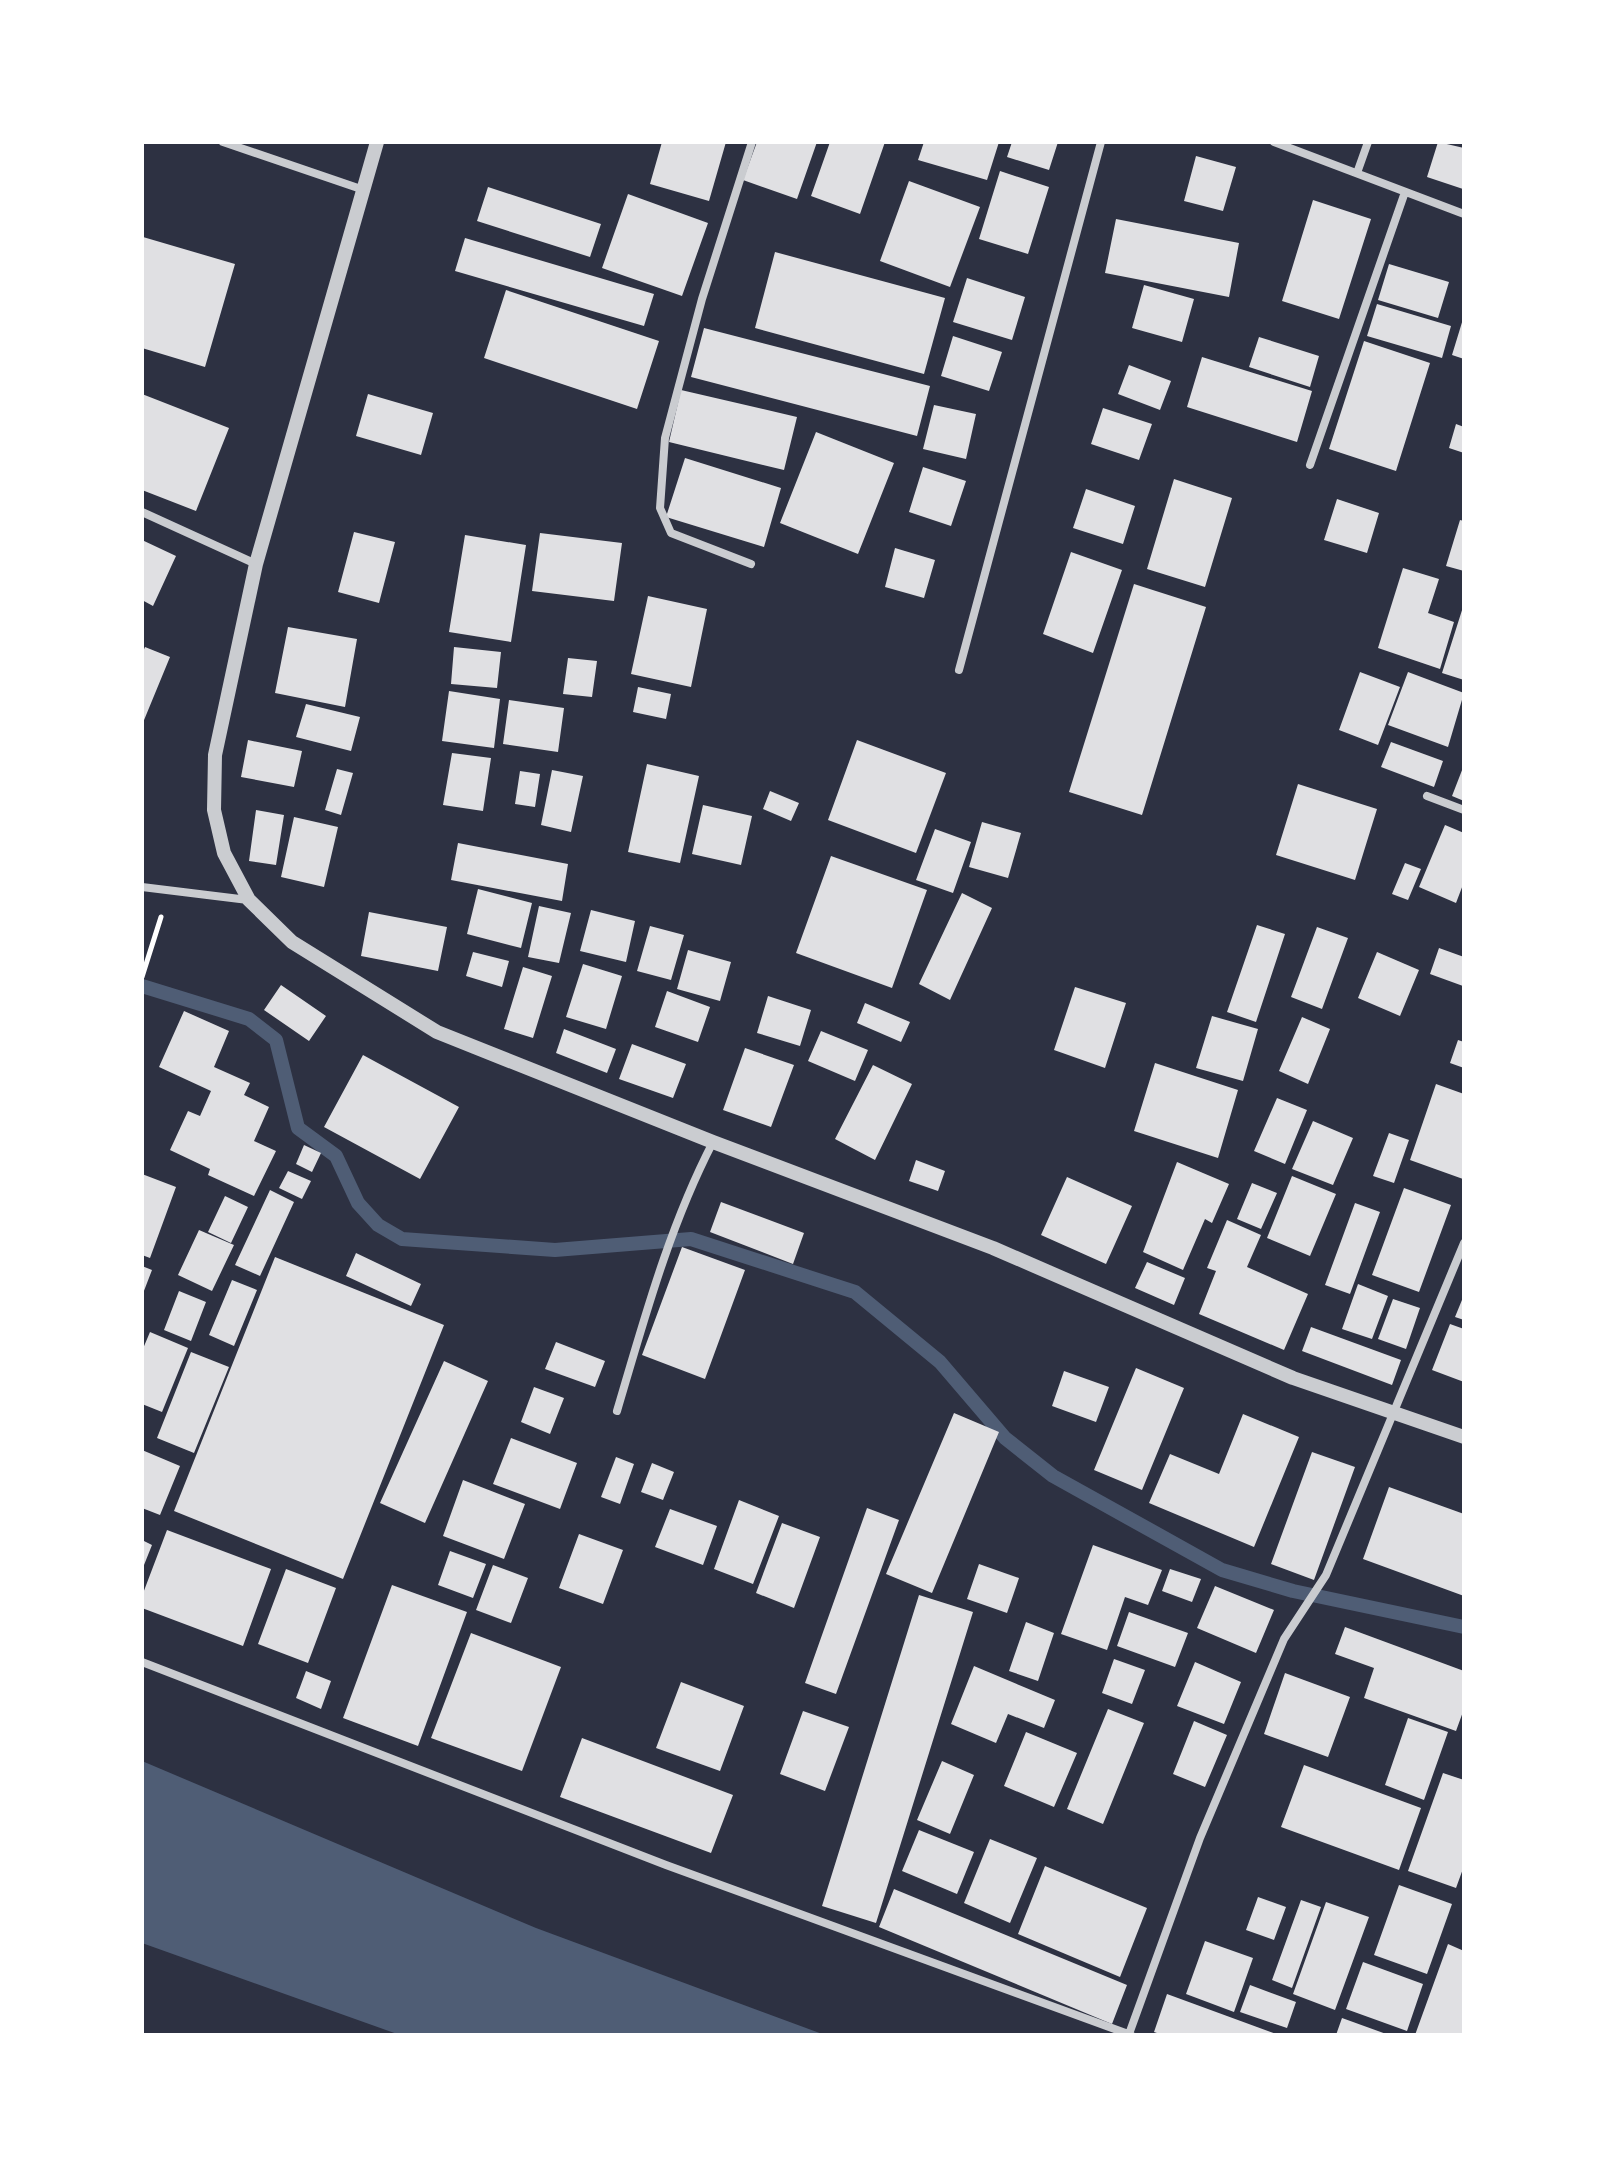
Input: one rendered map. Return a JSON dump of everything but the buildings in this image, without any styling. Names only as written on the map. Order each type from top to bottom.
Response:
[{"type":"street","points":[[223,142],[361,189]]},
{"type":"street","points":[[377,142],[361,189],[256,564],[215,755],[214,810],[224,853],[249,900],[292,942],[437,1032],[713,1142],[993,1248],[1293,1378],[1464,1437]]},
{"type":"street","points":[[751,564],[671,533],[660,508],[665,438],[702,299],[752,142]]},
{"type":"street","points":[[959,670],[1101,142]]},
{"type":"street","points":[[1274,142],[1464,214]]},
{"type":"street","points":[[1357,173],[1368,142]]},
{"type":"street","points":[[1310,465],[1405,192]]},
{"type":"street","points":[[142,512],[256,564]]},
{"type":"street","points":[[1427,796],[1464,810]]},
{"type":"street","points":[[142,887],[249,900]]},
{"type":"street","points":[[617,1411],[666,1248],[692,1183],[713,1142]]},
{"type":"street","points":[[142,1662],[666,1865],[1130,2034],[1200,1838],[1284,1639],[1326,1575],[1464,1243]]},
{"type":"path","points":[[142,977],[160,930]]},
{"type":"water","points":[[142,1761],[536,1928],[825,2035],[400,2035],[142,1943]]},
{"type":"waterway","points":[[142,986],[249,1019],[276,1040],[298,1128],[336,1156],[358,1203],[378,1225],[402,1239],[555,1250],[691,1239],[855,1292],[940,1362],[1005,1438],[1053,1476],[1222,1570],[1293,1591],[1464,1627]]}]
